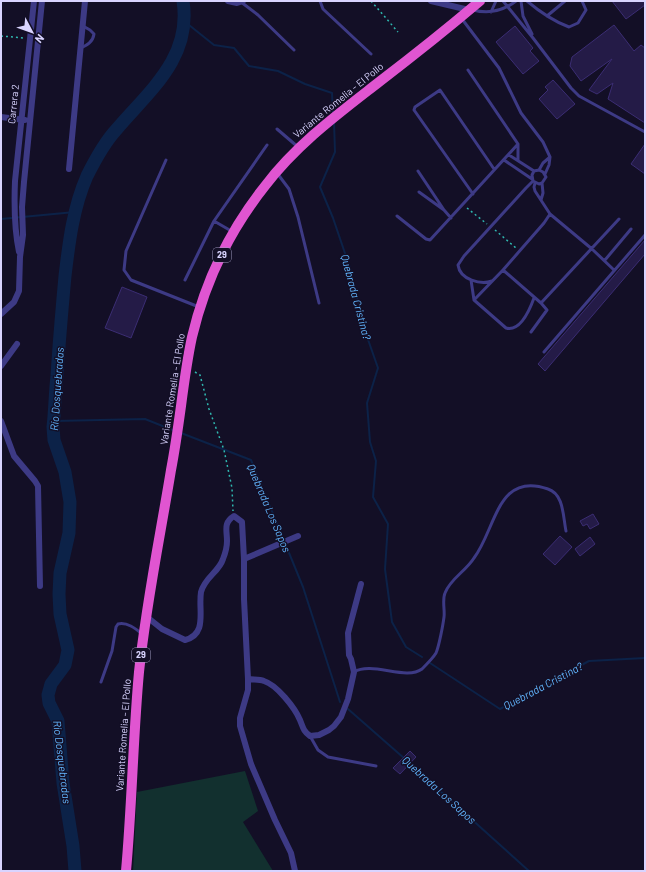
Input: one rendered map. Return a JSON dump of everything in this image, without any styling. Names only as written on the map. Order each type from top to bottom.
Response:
[{"type":"highway","name":"Variante Romelia - El Pollo","points":[[126,871],[134,723],[144,635],[176,441],[186,368],[200,308],[212,277],[234,232],[254,201],[276,172],[299,148],[338,113],[480,1]]},
{"type":"street","name":"Carrera 2","points":[[20,257],[15,223],[15,181],[34,1]]},
{"type":"street","name":"Carrera 2","points":[[1,314],[14,302],[19,291],[20,257],[23,236],[22,207],[42,1]]},
{"type":"street","points":[[69,169],[85,1]]},
{"type":"street","points":[[228,1],[237,3],[242,1]]},
{"type":"street","points":[[431,1],[444,2],[469,10]]},
{"type":"street","points":[[1,117],[30,120]]},
{"type":"street","points":[[15,181],[24,182]]},
{"type":"street","points":[[1,366],[17,344]]},
{"type":"street","points":[[1,421],[14,456],[36,480],[38,486],[40,586]]},
{"type":"street","points":[[147,617],[162,629],[185,640],[196,635],[199,628],[201,593],[207,579],[223,561],[227,542],[226,526],[229,520],[234,516],[242,522],[248,690],[240,718],[240,726],[251,764],[274,820],[291,852],[295,871]]},
{"type":"street","points":[[244,559],[298,536]]},
{"type":"street","points":[[248,679],[264,680],[277,689],[296,710],[304,730],[310,736],[316,736],[324,733],[334,726],[341,717],[348,699],[354,672],[349,655],[348,633],[361,584]]},
{"type":"lane","points":[[242,1],[294,50]]},
{"type":"lane","points":[[320,1],[323,9],[371,54]]},
{"type":"lane","points":[[490,12],[496,1]]},
{"type":"lane","points":[[503,1],[571,88],[579,96],[645,132]]},
{"type":"lane","points":[[469,10],[490,12],[508,7],[516,1]]},
{"type":"lane","points":[[521,1],[523,16],[533,38]]},
{"type":"lane","points":[[527,1],[537,10],[557,23],[569,26],[578,23],[586,10],[582,1]]},
{"type":"lane","points":[[547,16],[565,1]]},
{"type":"lane","points":[[460,17],[467,24],[499,68],[521,113],[543,142],[550,157],[549,165],[545,174],[546,177],[542,183],[543,192],[541,200]]},
{"type":"lane","points":[[81,48],[88,45],[94,38],[94,34],[83,26]]},
{"type":"lane","points":[[468,70],[518,144],[518,160]]},
{"type":"lane","points":[[473,194],[414,110],[415,107],[440,90],[494,169]]},
{"type":"lane","points":[[277,128],[299,148]]},
{"type":"lane","points":[[397,216],[426,239],[430,240],[518,144]]},
{"type":"lane","points":[[185,280],[214,221],[267,145]]},
{"type":"lane","points":[[509,155],[534,171],[539,170],[545,174]]},
{"type":"lane","points":[[539,170],[543,162],[550,157]]},
{"type":"lane","points":[[166,160],[126,252],[124,270],[131,280],[200,308]]},
{"type":"lane","points":[[504,160],[534,181],[542,183]]},
{"type":"lane","points":[[418,171],[451,218]]},
{"type":"lane","points":[[534,171],[532,175],[535,191],[550,214],[605,260],[614,270]]},
{"type":"lane","points":[[276,172],[289,189],[292,196],[319,302]]},
{"type":"lane","points":[[492,281],[482,283],[471,280],[461,273],[458,269],[458,265],[526,188],[534,181]]},
{"type":"lane","points":[[419,192],[444,210]]},
{"type":"lane","points":[[474,300],[503,270],[550,214]]},
{"type":"lane","points":[[541,303],[618,219]]},
{"type":"lane","points":[[214,221],[234,232]]},
{"type":"lane","points":[[605,260],[632,229]]},
{"type":"lane","points":[[544,352],[645,236]]},
{"type":"lane","points":[[503,270],[547,310],[531,332]]},
{"type":"lane","points":[[471,280],[474,300],[506,328],[512,330],[517,327],[530,309],[534,298]]},
{"type":"lane","points":[[354,672],[364,668],[410,673],[421,670],[435,654],[444,617],[444,594],[452,581],[474,559],[484,542],[502,502],[521,486],[537,485],[552,490],[560,499],[566,531]]},
{"type":"lane","points":[[101,682],[112,651],[116,627],[118,624],[123,623],[133,627],[144,635]]},
{"type":"lane","points":[[310,736],[318,750],[328,757],[376,766]]},
{"type":"path","points":[[371,1],[398,32]]},
{"type":"path","points":[[1,36],[30,39]]},
{"type":"path","points":[[186,368],[197,372],[200,376],[209,409],[222,443],[232,488],[234,516]]},
{"type":"green space","points":[[245,771],[258,811],[243,822],[273,871],[133,871],[137,792]]},
{"type":"building","points":[[612,1],[645,1],[645,5],[626,19]]},
{"type":"building","points":[[614,25],[634,51],[641,45],[645,48],[645,123],[608,99],[613,83],[597,94],[589,90],[612,59],[581,81],[570,66],[572,57]]},
{"type":"building","points":[[515,26],[533,48],[530,51],[539,61],[523,74],[496,42]]},
{"type":"building","points":[[553,80],[575,104],[557,119],[539,99],[548,90],[545,87]]},
{"type":"building","points":[[645,144],[645,174],[631,164]]},
{"type":"building","points":[[645,240],[645,254],[545,371],[538,364]]},
{"type":"building","points":[[122,287],[147,297],[131,338],[105,328]]},
{"type":"building","points":[[593,514],[599,524],[590,529],[587,524],[583,526],[580,521]]},
{"type":"building","points":[[560,536],[572,547],[555,565],[543,554]]},
{"type":"building","points":[[590,537],[595,544],[580,556],[575,549]]},
{"type":"building","points":[[410,751],[416,757],[400,774],[393,768]]},
{"type":"waterway","name":"Río Dosquebradas","points":[[75,871],[73,846],[63,783],[58,721],[49,703],[48,695],[51,684],[65,665],[68,650],[60,614],[59,594],[60,573],[69,533],[70,502],[65,472],[54,440],[53,427],[65,276],[75,213],[87,176],[108,140],[154,87],[174,57],[181,40],[184,21],[183,1]]},
{"type":"waterway","name":"Quebrada Cristina?","points":[[184,21],[214,45],[234,48],[249,66],[278,71],[305,84],[332,93],[333,114]]},
{"type":"waterway","name":"Quebrada Cristina?","points":[[334,122],[335,152],[320,187],[333,218],[350,268],[365,331],[378,368],[367,403],[370,442],[376,461],[373,497],[388,524],[385,569],[392,622],[406,647],[422,657]]},
{"type":"waterway","points":[[1,219],[75,212]]},
{"type":"waterway","name":"Quebrada Los Sapos","points":[[54,421],[145,419],[175,431]]},
{"type":"waterway","name":"Quebrada Los Sapos","points":[[181,433],[251,460],[303,587],[340,702]]},
{"type":"waterway","name":"Quebrada Cristina?","points":[[430,663],[500,709],[589,661],[645,658]]},
{"type":"waterway","name":"Quebrada Los Sapos","points":[[348,709],[405,759]]},
{"type":"waterway","name":"Quebrada Los Sapos","points":[[408,762],[529,871]]}]
